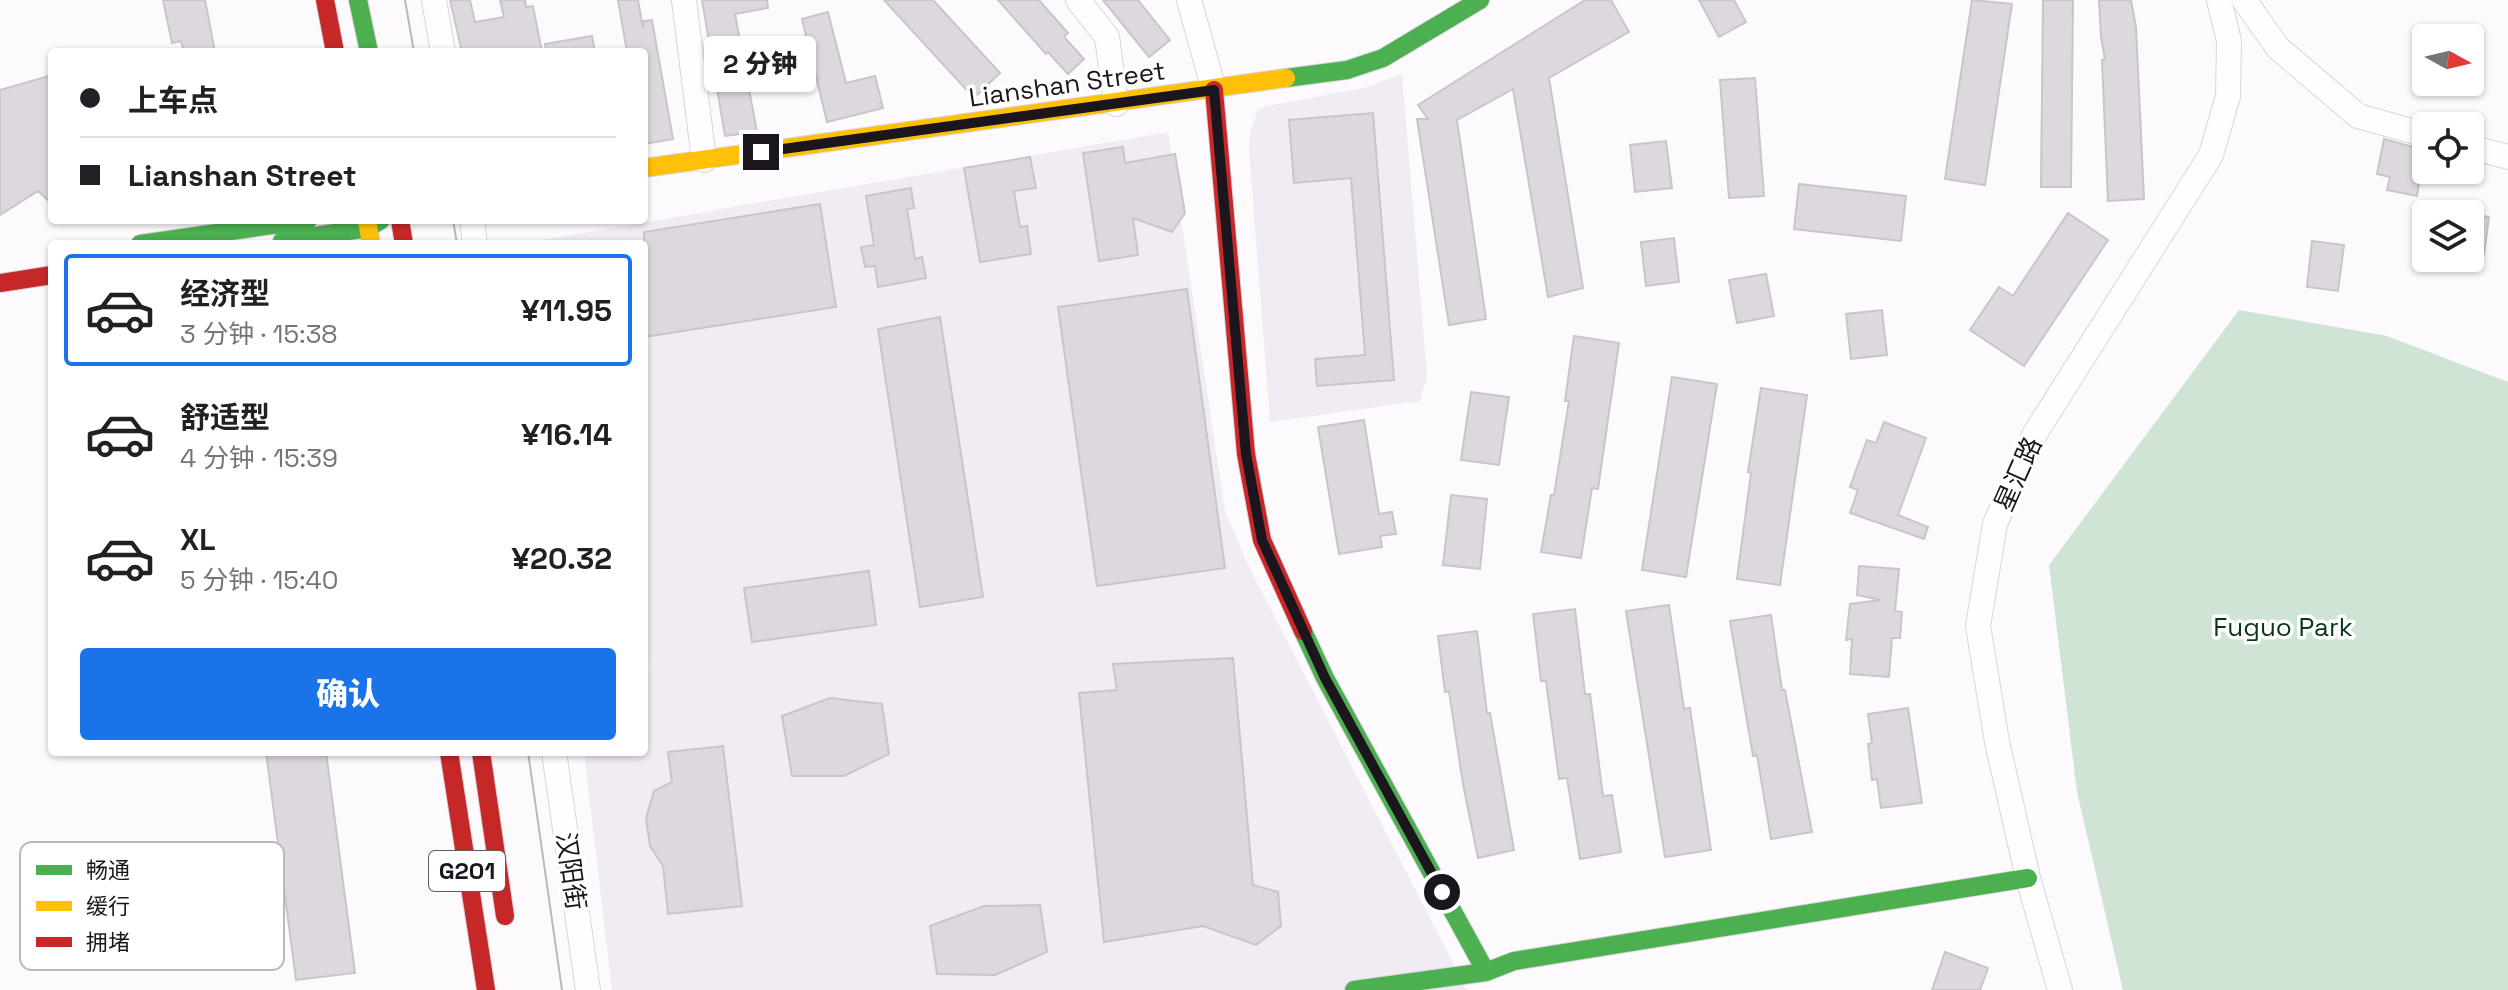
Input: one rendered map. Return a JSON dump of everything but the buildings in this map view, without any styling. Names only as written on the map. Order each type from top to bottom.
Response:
[{"type":"main road","points":[[325,0],[334,48]]},
{"type":"main road","points":[[358,0],[368,48]]},
{"type":"main road","name":"Lianshan Street","points":[[648,167],[1347,70],[1383,58],[1480,0]]},
{"type":"main road","points":[[1214,90],[1246,454],[1262,540],[1325,678],[1486,972]]},
{"type":"main road","points":[[168,240],[280,224]]},
{"type":"main road","points":[[289,240],[372,228]]},
{"type":"main road","points":[[26,260],[48,257]]},
{"type":"main road","points":[[0,283],[48,276]]},
{"type":"main road","name":"G201","points":[[450,756],[486,990]]},
{"type":"main road","name":"G201","points":[[482,756],[507,930]]},
{"type":"main road","points":[[1354,990],[1486,972],[1514,961],[2028,878]]},
{"type":"street","points":[[434,0],[442,48]]},
{"type":"street","points":[[684,0],[704,160]]},
{"type":"street","points":[[1078,0],[1107,37],[1116,104]]},
{"type":"street","points":[[1189,0],[1214,90]]},
{"type":"street","name":"星汇路","points":[[2060,990],[2028,878],[1997,742],[1978,626],[1995,524],[2034,435],[2211,155],[2228,96],[2229,41],[2219,0]]},
{"type":"street","points":[[2244,0],[2278,48],[2358,116],[2412,131]]},
{"type":"street","points":[[2484,150],[2505,155]]},
{"type":"street","name":"汉阳街","points":[[555,756],[588,990]]},
{"type":"shaded area","points":[[1402,74],[1427,375],[1420,401],[1270,422],[1249,150],[1250,132],[1258,110],[1364,88]]},
{"type":"shaded area","points":[[1168,132],[1225,511],[1249,567],[1467,990],[612,990],[584,756],[648,756],[648,665],[657,663],[648,664],[648,240],[542,240]]},
{"type":"green space","name":"Fuguo Park","points":[[2239,310],[2387,336],[2508,382],[2508,990],[2123,990],[2077,792],[2049,565]]},
{"type":"tram line","points":[[405,0],[413,48]]},
{"type":"tram line","points":[[454,224],[456,240]]},
{"type":"tram line","points":[[529,756],[562,990]]},
{"type":"traffic: fast","points":[[358,0],[368,48]]},
{"type":"traffic: fast","points":[[1286,78],[1347,70],[1383,58],[1480,0]]},
{"type":"traffic: fast","points":[[168,240],[280,224]]},
{"type":"traffic: fast","points":[[289,240],[368,228],[374,224]]},
{"type":"traffic: fast","points":[[1303,631],[1325,678],[1486,972]]},
{"type":"traffic: fast","points":[[1354,990],[1486,972],[1514,961],[2028,878]]},
{"type":"traffic: slow","points":[[648,167],[1286,78]]},
{"type":"traffic: slow","points":[[368,224],[370,240]]},
{"type":"traffic: jam","points":[[325,0],[334,48]]},
{"type":"traffic: jam","points":[[1214,90],[1246,454],[1262,540],[1303,631]]},
{"type":"traffic: jam","points":[[401,224],[403,240]]},
{"type":"traffic: jam","points":[[0,283],[48,276]]},
{"type":"traffic: jam","points":[[450,756],[486,990]]},
{"type":"traffic: jam","points":[[482,756],[505,916]]},
{"type":"route","points":[[761,152],[1214,90],[1246,454],[1262,540],[1325,678],[1442,892]]}]
